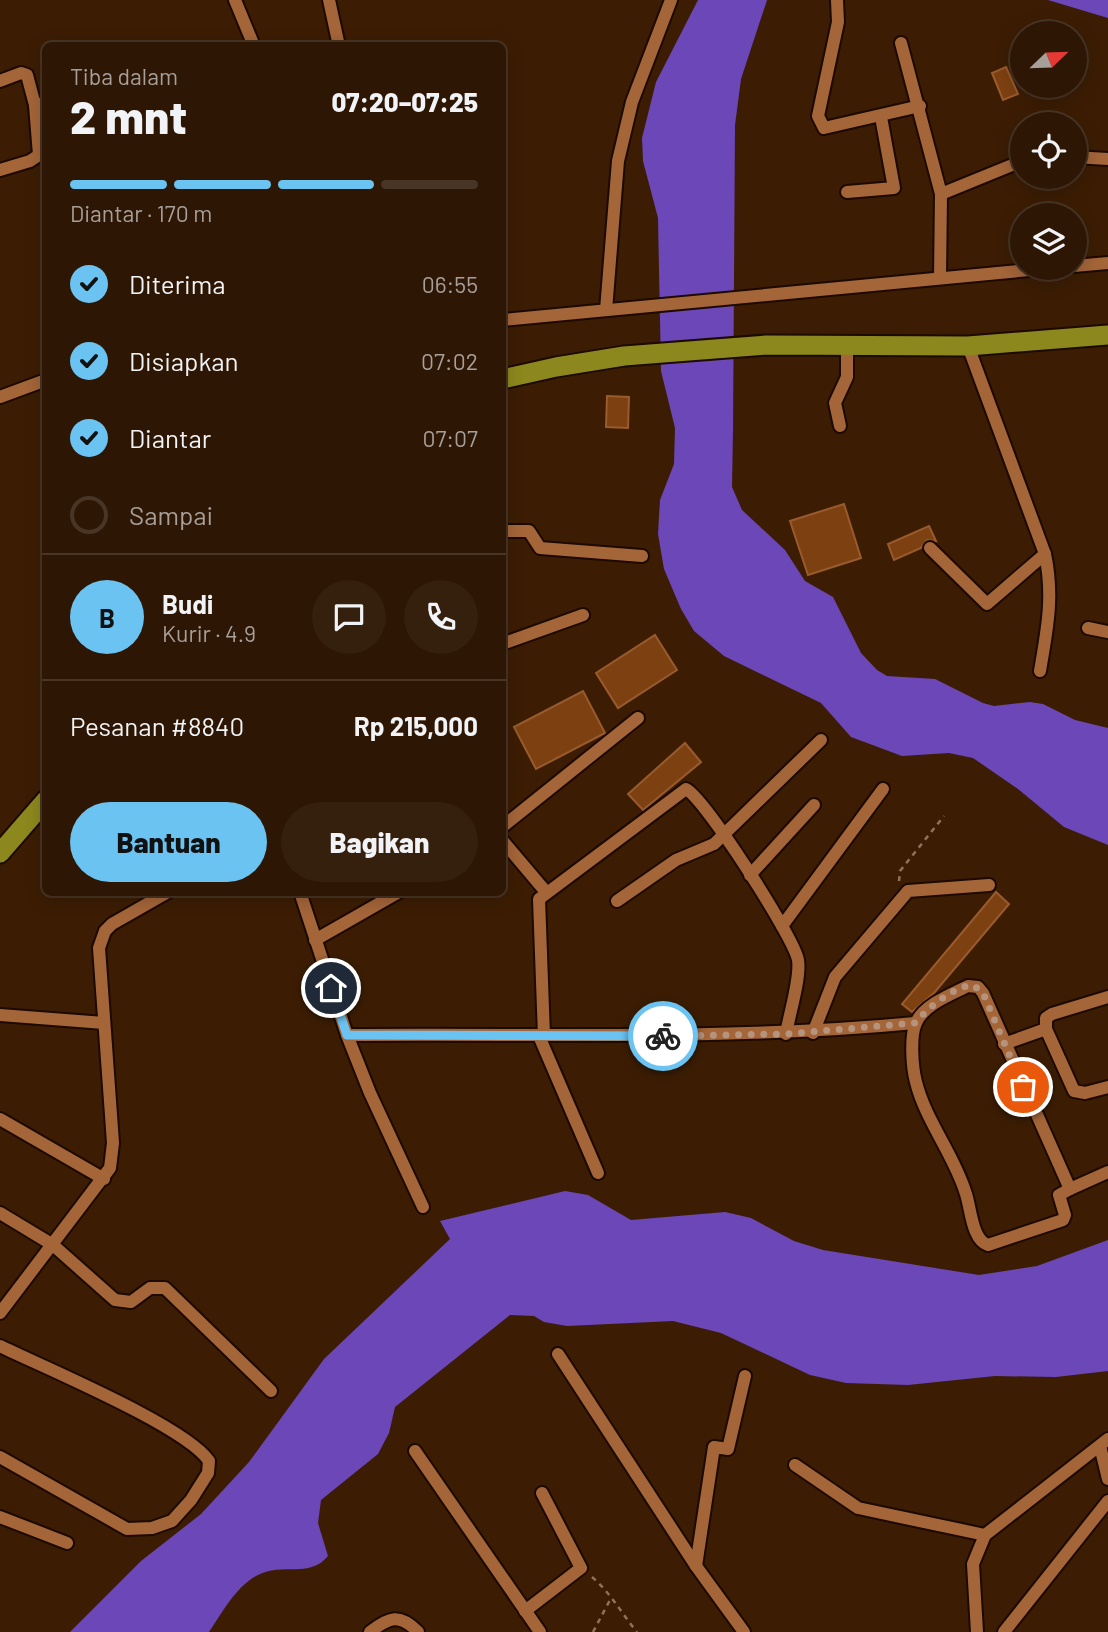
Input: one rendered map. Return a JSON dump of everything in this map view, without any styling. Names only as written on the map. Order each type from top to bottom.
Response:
[{"type":"highway","points":[[506,378],[624,356],[766,345],[968,346],[1108,335]]},
{"type":"highway","points":[[2,848],[42,804]]},
{"type":"street","points":[[235,0],[252,42]]},
{"type":"street","points":[[329,0],[338,42]]},
{"type":"street","points":[[606,310],[618,161],[632,102],[671,0]]},
{"type":"street","points":[[837,0],[838,22],[818,116],[822,125],[830,128],[920,106]]},
{"type":"street","points":[[901,43],[920,106],[941,194],[940,278]]},
{"type":"street","points":[[0,81],[21,74],[27,75],[40,104],[39,155],[30,161],[0,170]]},
{"type":"street","points":[[847,192],[894,188],[881,117]]},
{"type":"street","points":[[1087,158],[1108,159]]},
{"type":"street","points":[[941,194],[1010,167]]},
{"type":"street","points":[[1087,264],[1108,262]]},
{"type":"street","points":[[506,320],[648,304],[1010,272]]},
{"type":"street","points":[[840,426],[835,403],[847,377],[846,346]]},
{"type":"street","points":[[968,346],[1045,554],[1051,583],[1051,611],[1040,671]]},
{"type":"street","points":[[0,397],[42,381]]},
{"type":"street","points":[[506,531],[529,531],[540,548],[642,556]]},
{"type":"street","points":[[930,548],[987,604],[1045,554]]},
{"type":"street","points":[[506,643],[583,615]]},
{"type":"street","points":[[1088,628],[1108,632]]},
{"type":"street","points":[[506,824],[638,718]]},
{"type":"street","points":[[617,901],[676,860],[709,847],[723,836],[821,740]]},
{"type":"street","points":[[598,1172],[542,1036],[538,903],[546,892],[686,789],[750,875],[794,947],[799,966],[786,1034]]},
{"type":"street","points":[[782,926],[883,789]]},
{"type":"street","points":[[750,875],[814,805]]},
{"type":"street","points":[[506,845],[546,892]]},
{"type":"street","points":[[813,1033],[835,977],[908,891],[989,885]]},
{"type":"street","points":[[0,1312],[104,1179],[114,1154],[99,948],[113,924],[160,896]]},
{"type":"street","points":[[301,896],[347,1035],[370,1094],[423,1207]]},
{"type":"street","points":[[315,940],[392,896]]},
{"type":"street","points":[[1070,1189],[983,993],[973,985],[947,997],[925,1012],[915,1023],[914,1069],[918,1088],[933,1126],[956,1166],[982,1243],[994,1245],[1063,1220],[1065,1215],[1059,1195],[1108,1172]]},
{"type":"street","points":[[1108,997],[1046,1018],[1046,1029],[1074,1091],[1085,1093],[1108,1087]]},
{"type":"street","points":[[0,1015],[104,1023]]},
{"type":"street","points":[[347,1035],[786,1034],[915,1023]]},
{"type":"street","points":[[1004,1044],[1046,1029]]},
{"type":"street","points":[[0,1119],[104,1179]]},
{"type":"street","points":[[0,1213],[53,1245],[115,1300],[131,1301],[150,1287],[165,1288],[271,1391]]},
{"type":"street","points":[[0,1346],[140,1415],[201,1449],[209,1461],[208,1473],[197,1491],[172,1521],[152,1528],[127,1529],[0,1457]]},
{"type":"street","points":[[558,1354],[696,1566],[744,1632]]},
{"type":"street","points":[[696,1566],[709,1446],[728,1449],[745,1376]]},
{"type":"street","points":[[1104,1443],[1108,1479]]},
{"type":"street","points":[[976,1632],[973,1564],[985,1535],[1104,1443]]},
{"type":"street","points":[[415,1451],[540,1632]]},
{"type":"street","points":[[795,1465],[858,1508],[985,1535]]},
{"type":"street","points":[[525,1611],[581,1568],[542,1493]]},
{"type":"street","points":[[1004,1632],[1108,1501]]},
{"type":"street","points":[[0,1517],[67,1543]]},
{"type":"street","points":[[370,1632],[393,1617],[400,1618],[418,1632]]},
{"type":"path","points":[[908,891],[899,881],[900,871],[944,816]]},
{"type":"path","points":[[581,1568],[604,1587],[610,1600],[637,1632]]},
{"type":"path","points":[[593,1632],[610,1600]]},
{"type":"shaded area","points":[[698,0],[767,0],[741,79],[735,125],[732,487],[742,510],[785,550],[805,581],[833,597],[861,653],[877,670],[887,676],[935,679],[994,706],[1030,702],[1043,704],[1075,720],[1108,728],[1108,845],[1064,827],[1018,789],[973,758],[949,753],[902,756],[851,737],[821,703],[724,656],[694,631],[681,609],[664,569],[658,534],[660,500],[674,464],[675,428],[661,371],[658,218],[643,161],[642,138],[656,82]]},
{"type":"shaded area","points":[[1048,0],[1108,0],[1108,18]]},
{"type":"shaded area","points":[[565,1191],[588,1195],[631,1220],[725,1212],[751,1218],[794,1241],[823,1250],[979,1275],[1037,1266],[1108,1240],[1108,1371],[1056,1377],[995,1376],[908,1385],[846,1383],[810,1375],[721,1333],[673,1321],[567,1326],[544,1322],[534,1316],[510,1315],[395,1407],[389,1433],[378,1454],[321,1500],[318,1523],[328,1556],[321,1563],[304,1569],[267,1571],[258,1575],[230,1600],[209,1632],[70,1632],[141,1561],[201,1514],[249,1462],[324,1359],[450,1239],[440,1221]]},
{"type":"building","points":[[1006,67],[1010,76],[1010,97],[1003,100],[992,73]]},
{"type":"building","points":[[607,396],[629,397],[628,428],[606,427]]},
{"type":"building","points":[[844,504],[861,558],[808,575],[790,521]]},
{"type":"building","points":[[929,526],[936,541],[927,540],[921,548],[894,560],[888,544]]},
{"type":"building","points":[[655,635],[677,670],[618,708],[596,673]]},
{"type":"building","points":[[583,691],[605,733],[536,769],[514,727]]},
{"type":"building","points":[[685,743],[701,762],[643,810],[628,794]]},
{"type":"building","points":[[996,892],[1009,904],[934,993],[912,1012],[902,1004]]},
{"type":"way so far","points":[[663,1036],[813,1033],[915,1023],[925,1012],[947,997],[973,985],[983,993],[1023,1087]]},
{"type":"route","points":[[331,988],[347,1035],[663,1036]]}]
